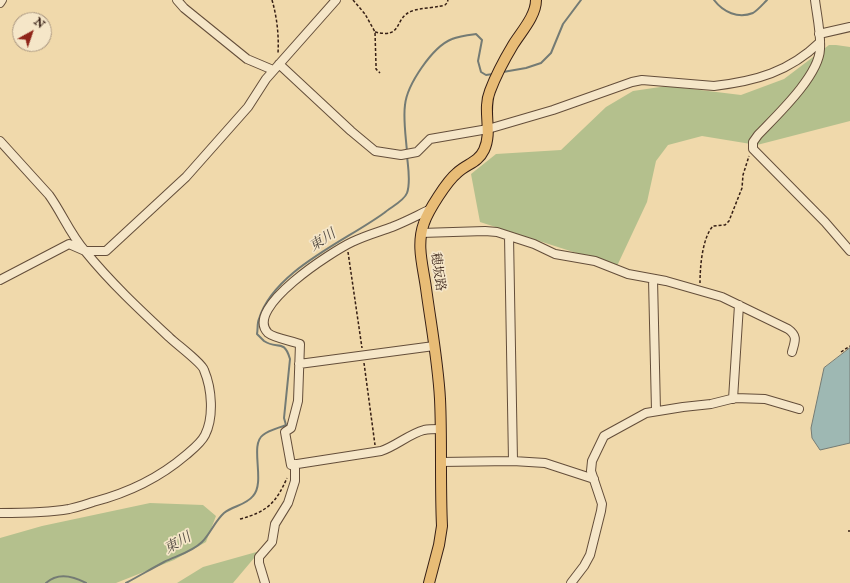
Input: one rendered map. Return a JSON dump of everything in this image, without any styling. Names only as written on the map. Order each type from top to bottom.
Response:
[{"type":"main road","name":"穂坂路","points":[[429,583],[438,551],[442,526],[440,429],[439,392],[434,346],[421,259],[421,233],[431,209],[451,178],[458,171],[478,160],[484,150],[488,129],[486,107],[490,92],[499,71],[532,14],[536,0]]},
{"type":"street","points":[[0,4],[2,0]]},
{"type":"street","points":[[176,0],[247,58],[278,65],[375,151],[401,155],[417,152],[430,139],[488,129],[553,110],[632,82],[642,80],[714,86],[726,85],[768,75],[801,58],[819,38],[850,27]]},
{"type":"street","points":[[0,280],[69,244],[85,251],[106,251],[186,177],[248,107],[266,79],[336,0]]},
{"type":"street","points":[[815,0],[820,54],[814,69],[792,100],[758,135],[753,142],[753,149],[825,222],[850,251]]},
{"type":"street","points":[[0,141],[49,195],[71,233],[85,251],[128,298],[204,369],[209,388],[211,411],[209,426],[204,437],[196,446],[164,471],[136,488],[113,497],[70,509],[30,513],[0,513]]},
{"type":"street","points":[[265,583],[259,563],[259,557],[272,542],[275,524],[288,503],[295,481],[293,464],[285,432],[291,428],[298,401],[300,344],[269,334],[265,328],[263,318],[283,290],[316,264],[351,242],[393,227],[431,209]]},
{"type":"street","points":[[421,233],[485,231],[509,236],[534,244],[555,254],[595,261],[628,274],[653,278],[722,297],[794,332],[795,338],[792,352]]},
{"type":"street","points":[[509,236],[513,461]]},
{"type":"street","points":[[653,278],[656,411]]},
{"type":"street","points":[[733,399],[739,305]]},
{"type":"street","points":[[299,364],[434,346]]},
{"type":"street","points":[[571,583],[584,566],[590,555],[601,511],[602,504],[591,471],[592,461],[604,436],[646,413],[711,404],[733,399],[764,399],[799,409]]},
{"type":"street","points":[[293,464],[381,451],[389,449],[418,432],[440,429]]},
{"type":"street","points":[[440,462],[513,461],[545,463],[594,479]]},
{"type":"path","points":[[272,0],[277,28],[278,65]]},
{"type":"path","points":[[353,0],[365,14],[375,32],[376,69],[380,73]]},
{"type":"path","points":[[375,32],[388,34],[392,33],[397,25],[411,11],[428,7],[444,6],[447,4],[448,0]]},
{"type":"path","points":[[701,291],[700,268],[707,236],[713,226],[725,225],[729,221],[742,188],[743,175],[750,153],[753,149]]},
{"type":"path","points":[[841,352],[850,346]]},
{"type":"path","points":[[240,519],[264,511],[270,505],[286,482],[293,464]]},
{"type":"green space","points":[[829,45],[850,47],[850,121],[757,145],[702,136],[668,145],[656,161],[647,202],[617,266],[480,222],[471,174],[496,154],[561,150],[606,107],[633,91],[667,86],[741,95],[784,79]]},
{"type":"green space","points":[[150,503],[203,505],[216,516],[206,542],[174,560],[116,583],[0,583],[0,538],[42,526]]},
{"type":"green space","points":[[260,551],[233,583],[177,583],[203,567]]},
{"type":"water","points":[[850,348],[850,443],[820,450],[812,438],[811,428],[824,368]]},
{"type":"waterway","name":"東川","points":[[503,72],[526,68],[541,63],[551,53],[563,24],[581,0]]},
{"type":"waterway","name":"東川","points":[[714,0],[726,11],[736,15],[747,15],[753,13],[767,0]]},
{"type":"waterway","name":"東川","points":[[407,152],[404,116],[407,97],[415,77],[436,50],[444,43],[452,39],[476,34],[482,40],[478,61],[481,72],[486,75],[493,74]]},
{"type":"waterway","name":"東川","points":[[126,583],[198,545],[205,539],[224,513],[250,499],[257,490],[257,447],[259,440],[268,432],[286,425],[284,418],[290,359],[283,346],[273,345],[264,341],[257,334],[259,319],[267,302],[295,271],[368,224],[403,199],[407,193],[409,184],[407,156]]},
{"type":"waterway","name":"東川","points":[[46,583],[55,577],[61,576],[76,578],[86,583]]}]
